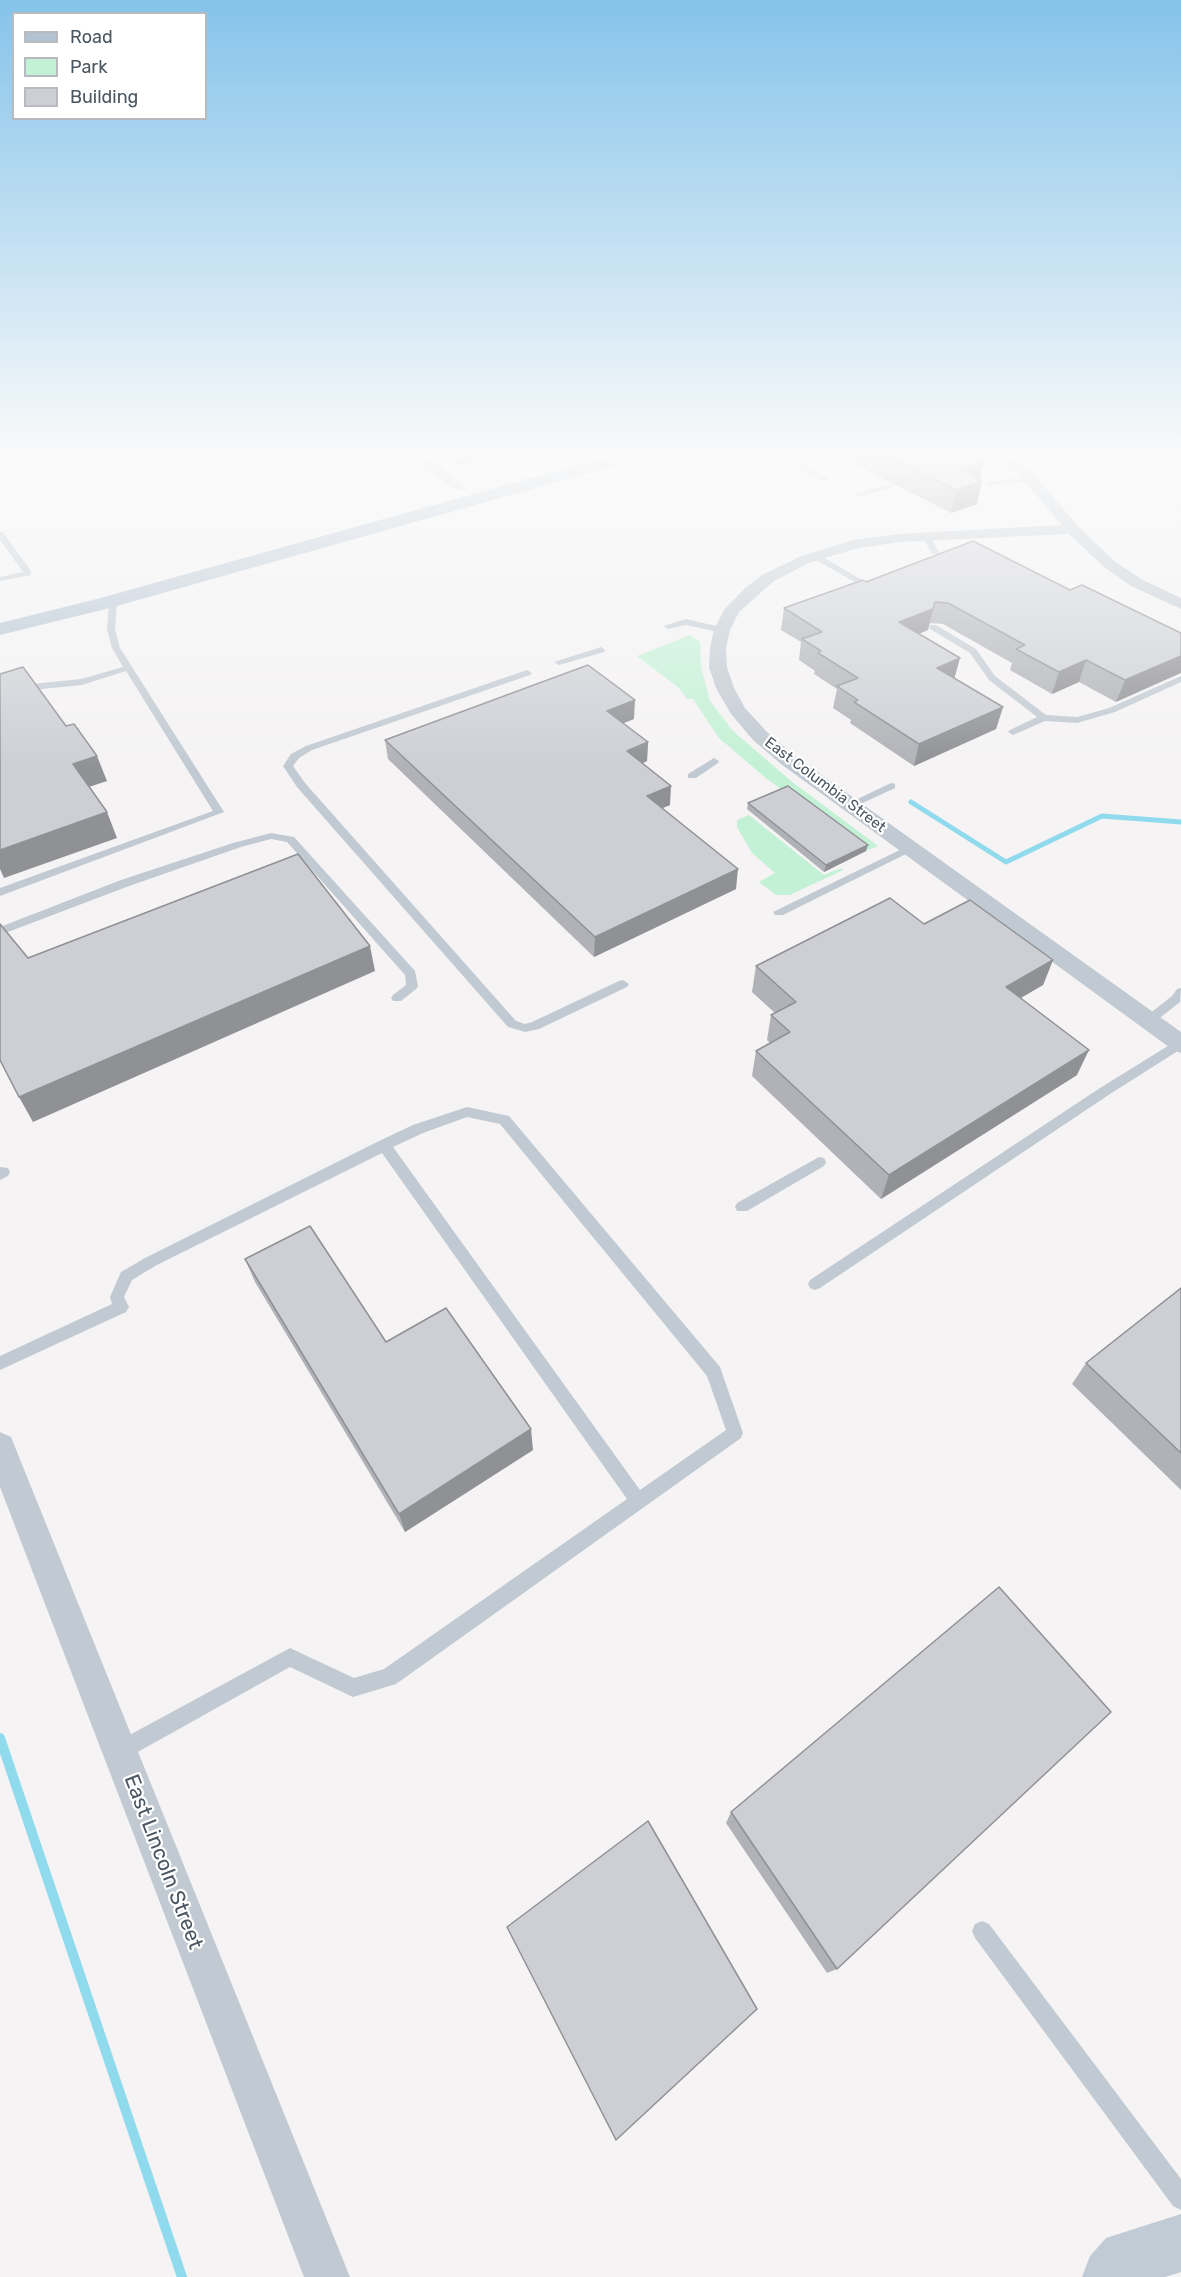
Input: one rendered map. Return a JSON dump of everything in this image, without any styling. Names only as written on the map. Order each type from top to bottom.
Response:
[{"type":"main road","points":[[0,629],[113,601],[269,557]]},
{"type":"main road","points":[[1111,2277],[1127,2259],[1181,2243]]},
{"type":"street","name":"East Columbia Street","points":[[812,557],[780,571],[750,592],[732,610],[722,630],[718,648],[718,667],[725,688],[737,710],[760,736],[788,760],[1181,1044]]},
{"type":"street","points":[[1100,557],[1121,573],[1181,604]]},
{"type":"street","name":"East Lincoln Street","points":[[0,1447],[327,2277]]},
{"type":"lane","points":[[0,579],[28,573],[17,557]]},
{"type":"lane","points":[[817,557],[858,580]]},
{"type":"lane","points":[[0,892],[219,812],[116,648],[111,628],[113,601]]},
{"type":"lane","points":[[668,626],[686,622],[722,630]]},
{"type":"lane","points":[[933,627],[973,651],[992,678],[1044,718]]},
{"type":"lane","points":[[559,662],[601,650]]},
{"type":"lane","points":[[32,687],[82,682],[128,668]]},
{"type":"lane","points":[[527,673],[309,748],[295,756],[288,766],[301,785],[512,1024],[525,1028],[535,1026],[623,984]]},
{"type":"lane","points":[[1013,732],[1044,718],[1077,720],[1112,710],[1181,679]]},
{"type":"lane","points":[[692,776],[714,761]]},
{"type":"lane","points":[[850,805],[891,786]]},
{"type":"lane","points":[[0,932],[125,883],[237,845],[271,836],[290,839],[411,974],[412,986],[397,998]]},
{"type":"lane","points":[[779,912],[910,848]]},
{"type":"lane","points":[[1148,1021],[1176,999],[1181,992]]},
{"type":"lane","points":[[815,1284],[1105,1091],[1181,1044]]},
{"type":"lane","points":[[0,1363],[121,1307],[117,1297],[126,1276],[150,1262],[384,1145],[418,1129],[467,1112],[504,1120],[714,1372],[735,1433],[389,1677],[353,1688],[290,1658],[119,1751]]},
{"type":"lane","points":[[384,1145],[638,1501]]},
{"type":"lane","points":[[742,1207],[819,1162]]},
{"type":"lane","points":[[982,1931],[1181,2198]]},
{"type":"green space","points":[[690,635],[700,642],[701,667],[710,701],[732,730],[791,781],[878,846],[866,851],[767,779],[719,738],[693,699],[687,699],[679,688],[637,656]]},
{"type":"green space","points":[[749,815],[824,875],[841,868],[843,870],[790,895],[776,895],[759,882],[775,873],[752,853],[737,827],[737,820]]},
{"type":"building","points":[[931,557],[1005,557],[1070,590],[1082,585],[1181,633],[1181,656],[1125,680],[1086,660],[1059,672],[1016,649],[1025,645],[948,603],[935,602],[933,609],[899,622],[960,658],[937,668],[1003,707],[919,744],[854,702],[858,700],[837,686],[858,678],[818,653],[821,651],[802,639],[822,632],[784,608],[863,580],[866,582]]},
{"type":"building","points":[[588,665],[635,700],[607,711],[648,742],[627,751],[671,786],[647,796],[738,869],[595,937],[385,740]]},
{"type":"building","points":[[23,667],[66,726],[74,724],[97,756],[73,764],[107,812],[0,850],[0,674]]},
{"type":"building","points":[[788,786],[868,845],[826,865],[748,803]]},
{"type":"building","points":[[298,854],[370,946],[19,1097],[0,1060],[0,924],[28,958]]},
{"type":"building","points":[[890,898],[924,924],[970,900],[1053,960],[1006,987],[1089,1050],[889,1175],[756,1051],[790,1032],[771,1015],[796,1002],[756,966]]},
{"type":"building","points":[[310,1226],[386,1342],[446,1308],[531,1429],[399,1514],[245,1259]]},
{"type":"building","points":[[1181,1288],[1181,1453],[1086,1363]]},
{"type":"building","points":[[999,1587],[1111,1712],[837,1969],[731,1812]]},
{"type":"building","points":[[648,1821],[757,2009],[616,2140],[507,1927]]},
{"type":"waterway","points":[[911,802],[1006,862],[1102,816],[1181,822]]},
{"type":"waterway","points":[[0,1738],[182,2277]]}]
